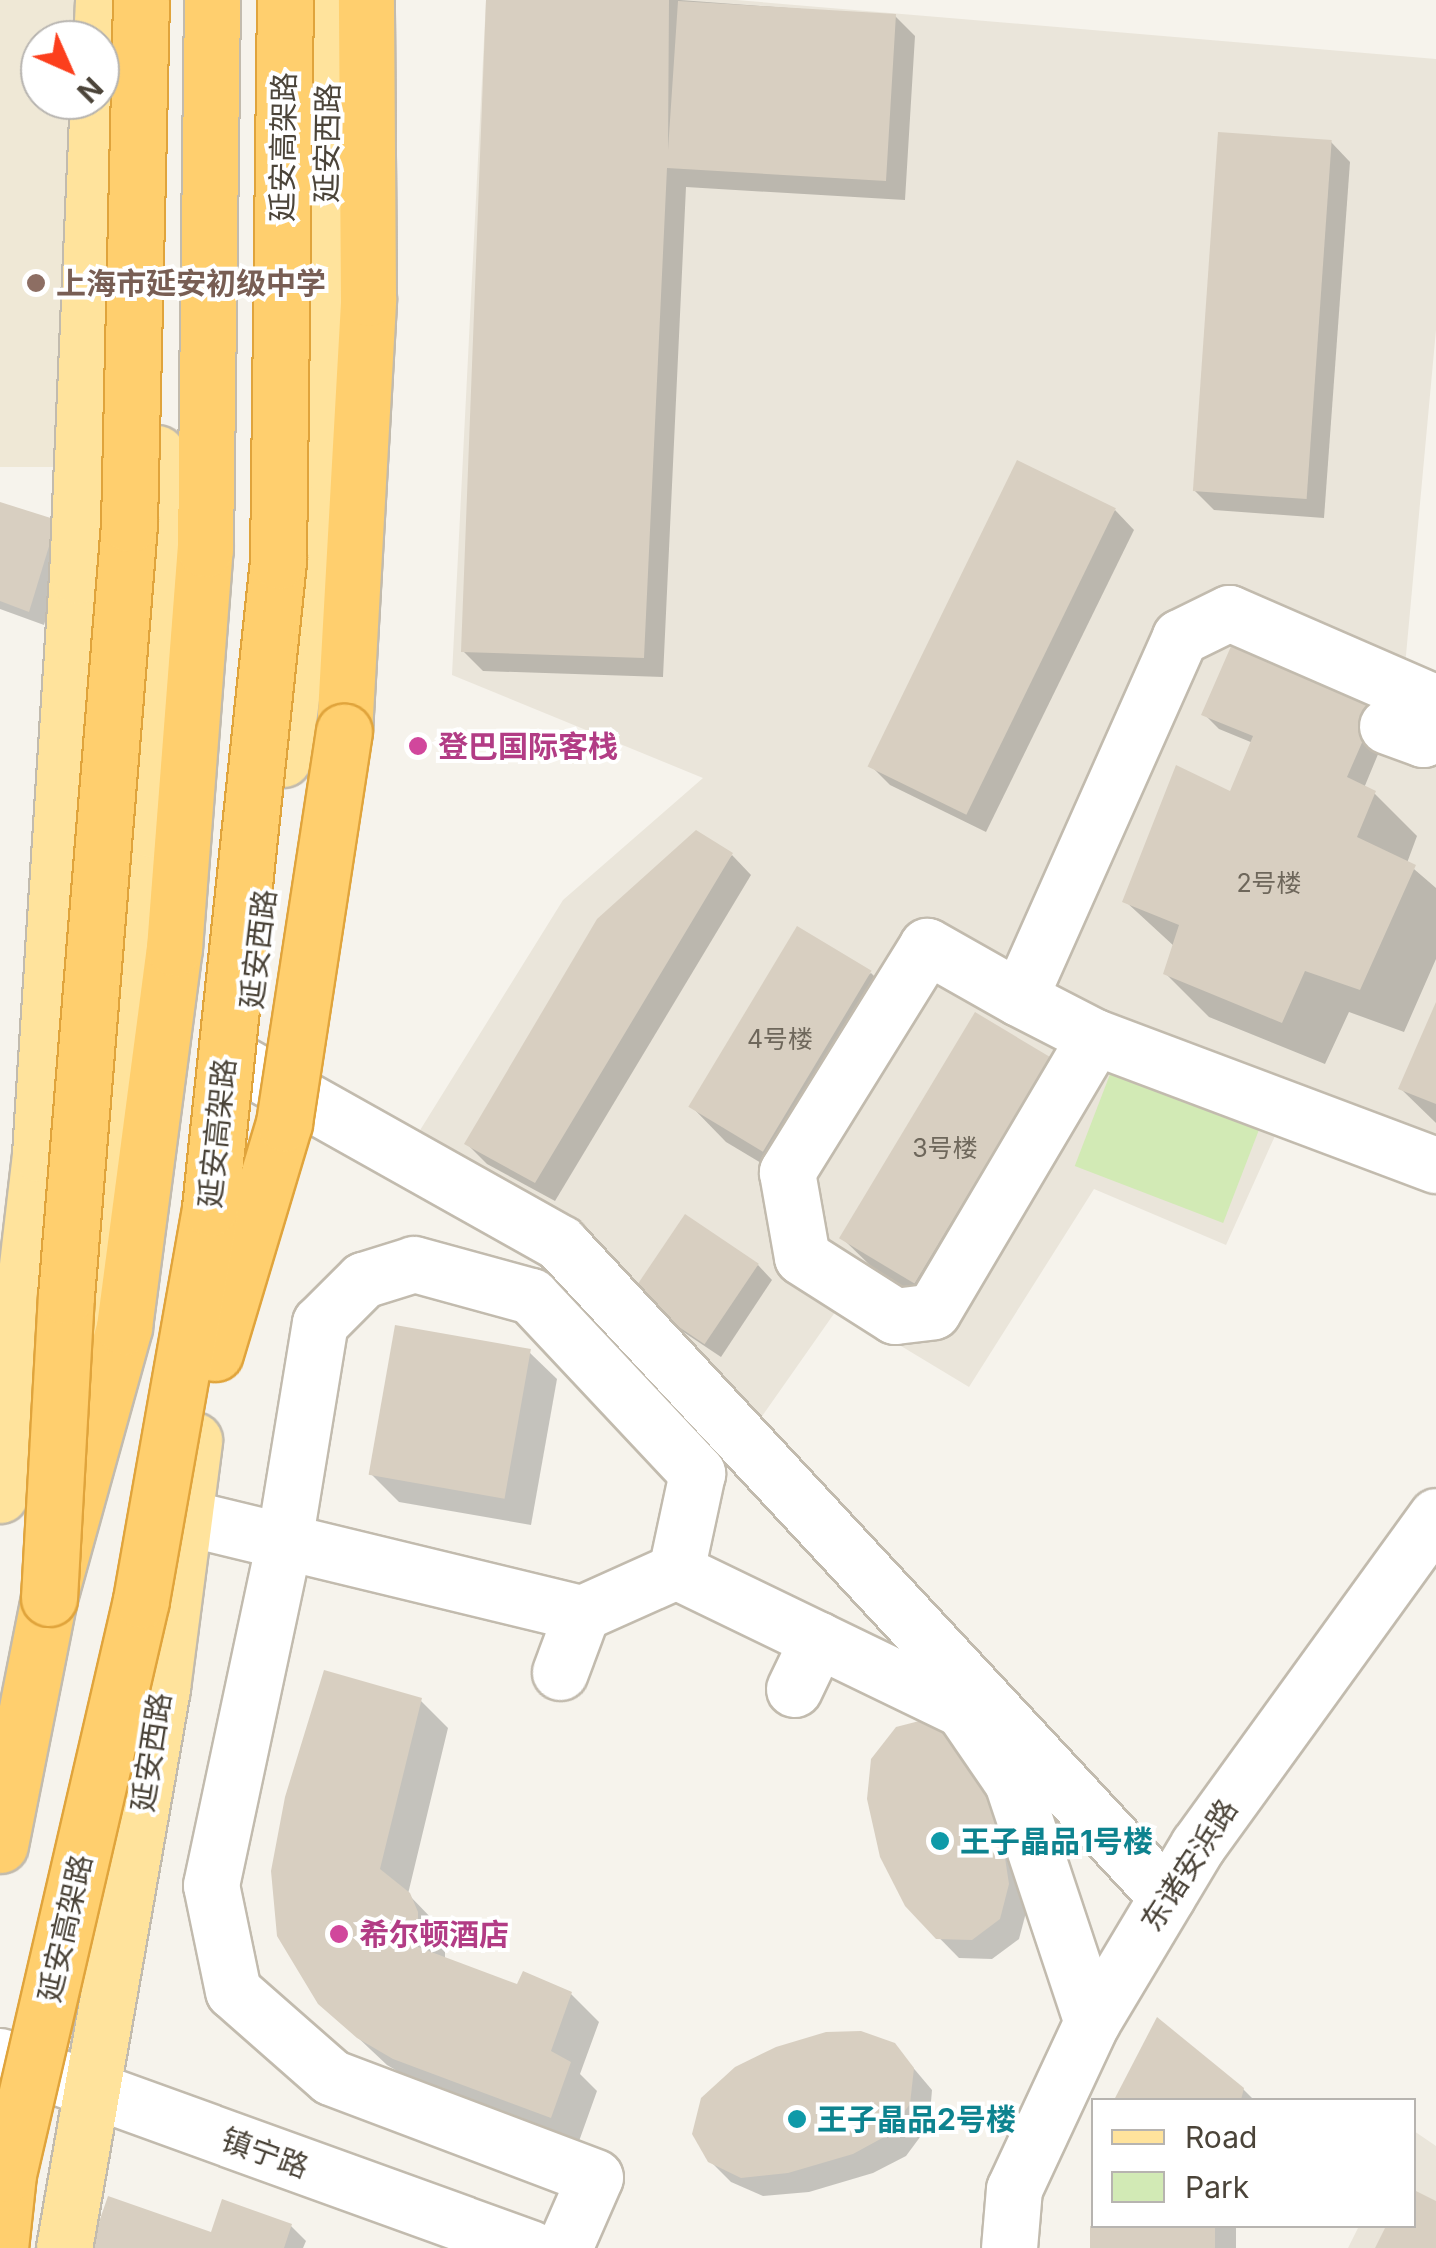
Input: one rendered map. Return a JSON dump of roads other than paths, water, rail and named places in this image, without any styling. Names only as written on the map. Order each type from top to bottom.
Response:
[{"type":"highway","points":[[49,1598],[66,1296],[129,524],[141,0]]},
{"type":"highway","points":[[0,1844],[49,1598],[124,1327],[174,948],[205,549],[212,0]]},
{"type":"highway","name":"延安高架路","points":[[0,2248],[8,2174],[141,1600],[210,1208],[278,561],[285,0]]},
{"type":"highway","points":[[141,1600],[284,1123],[344,732],[368,298],[366,0]]},
{"type":"main road","points":[[0,1796],[79,1434],[153,830],[162,0]]},
{"type":"main road","name":"延安西路","points":[[64,2248],[162,1688],[322,462],[329,0]]},
{"type":"main road","points":[[0,1496],[40,1154],[68,726],[97,120]]},
{"type":"main road","points":[[68,726],[154,728]]},
{"type":"main road","points":[[47,1044],[125,1056]]},
{"type":"street","points":[[1019,998],[1180,636],[1229,613],[1429,700],[1420,721]]},
{"type":"street","points":[[1094,1037],[933,1310],[895,1316],[802,1256],[786,1172],[927,946],[1094,1037],[1436,1165]]},
{"type":"street","points":[[1230,1051],[1299,1077],[1317,1120]]},
{"type":"street","points":[[243,1066],[560,1243],[1167,1897]]},
{"type":"street","points":[[564,2248],[595,2177],[331,2077],[234,1991],[210,1885],[284,1542],[320,1323],[363,1280],[414,1264],[531,1296],[696,1474],[676,1571]]},
{"type":"street","name":"东诸安浜路","points":[[1009,2248],[1014,2189],[1092,2022],[1198,1845],[1419,1575],[1436,1516]]},
{"type":"street","points":[[184,1518],[582,1613],[676,1571],[962,1708],[1012,1782],[1092,2022]]},
{"type":"street","points":[[560,1672],[582,1613]]},
{"type":"street","points":[[794,1689],[818,1639]]},
{"type":"street","name":"镇宁路","points":[[0,2056],[530,2248]]},
{"type":"place","name":"上海市延安初级中学","points":[[36,283]]},
{"type":"place","name":"登巴国际客栈","points":[[418,746]]},
{"type":"place","name":"王子晶品1号楼","points":[[940,1841]]},
{"type":"place","name":"希尔顿酒店","points":[[339,1934]]},
{"type":"place","name":"王子晶品2号楼","points":[[797,2119]]}]
